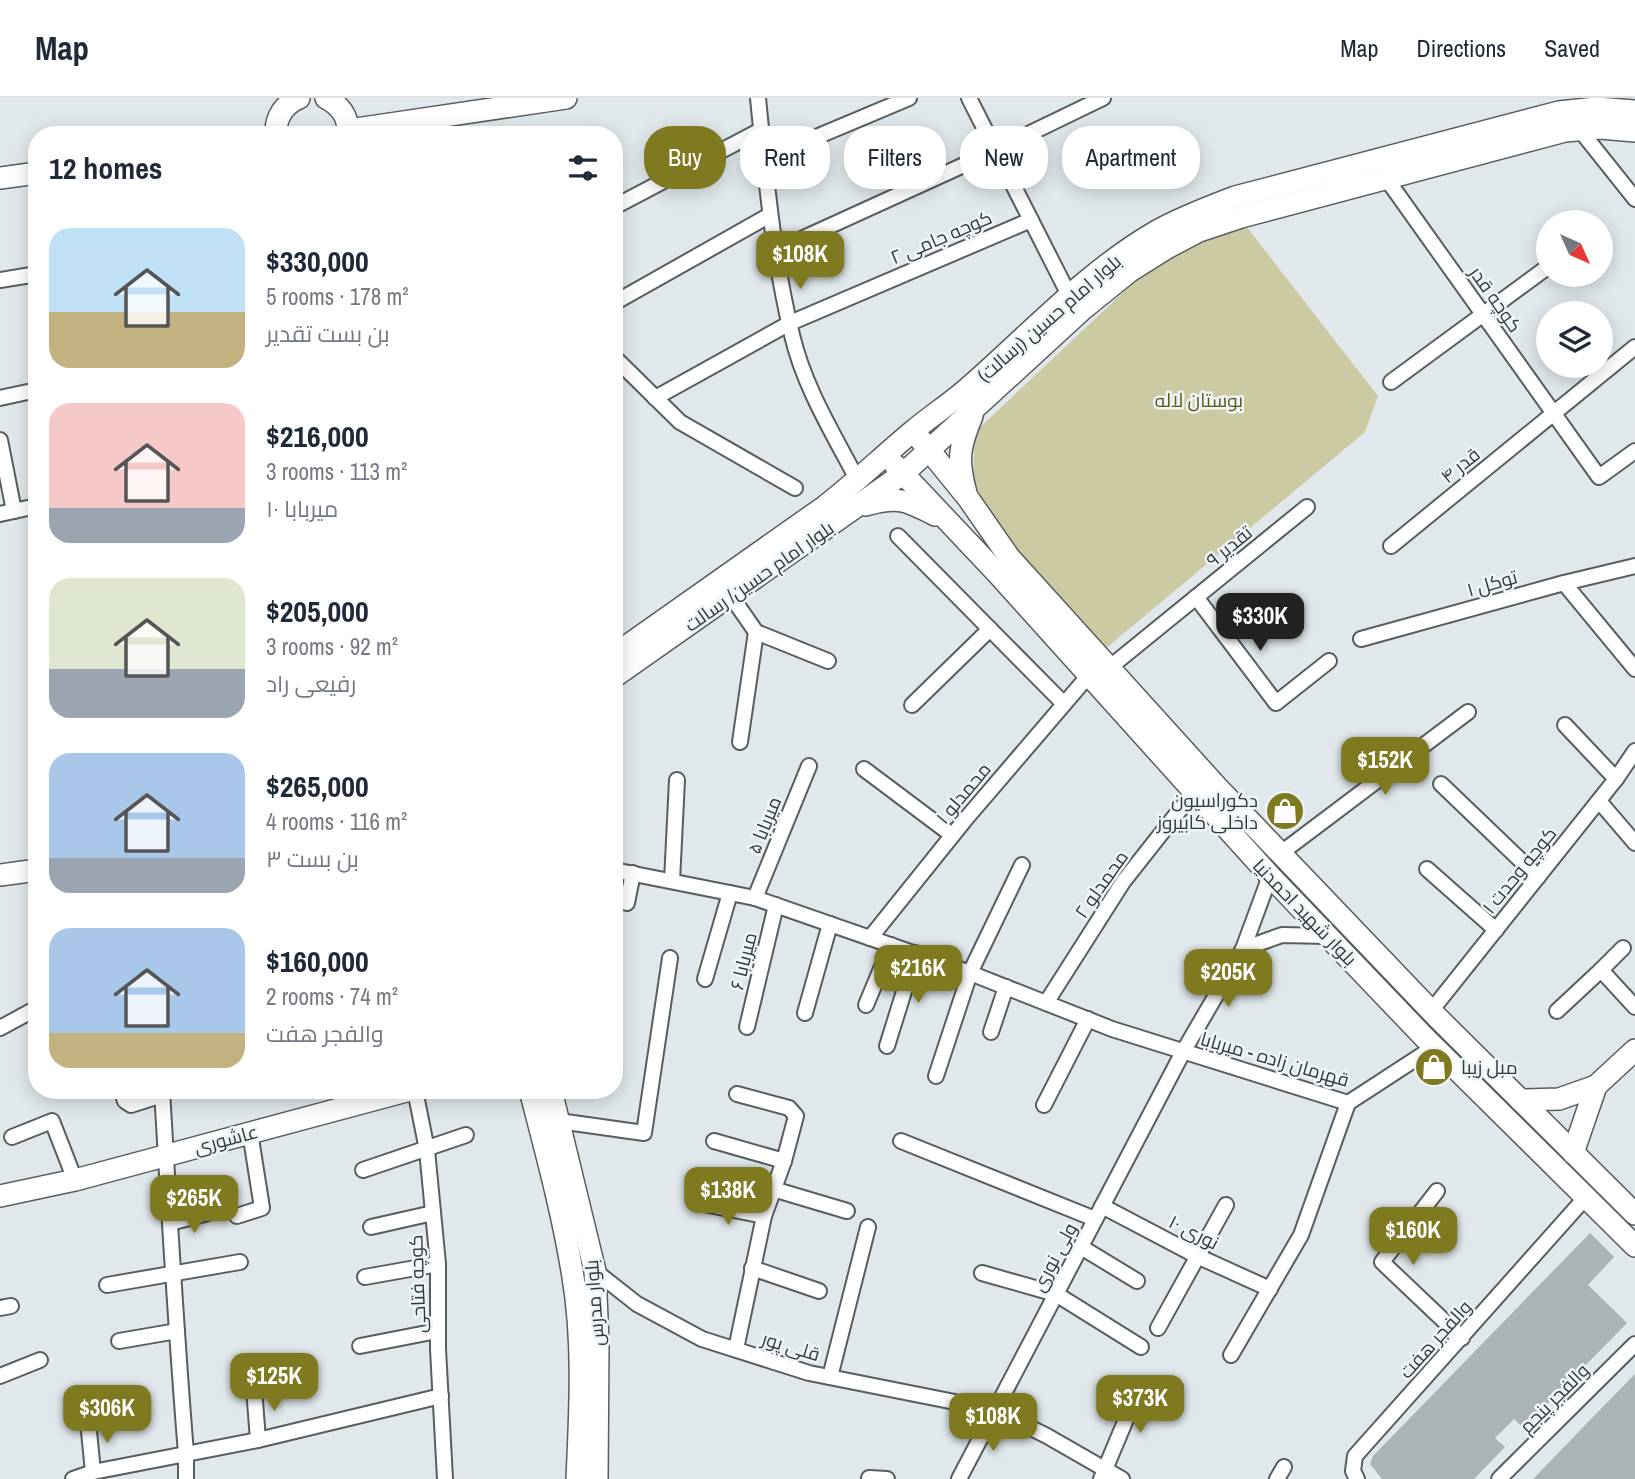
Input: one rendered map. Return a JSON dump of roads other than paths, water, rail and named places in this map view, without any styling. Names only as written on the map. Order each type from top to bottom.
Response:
[{"type":"main road","points":[[275,126],[280,105],[299,98]]},
{"type":"main road","points":[[409,126],[566,98]]},
{"type":"main road","points":[[332,100],[345,115],[348,126]]},
{"type":"main road","name":"بلوار امام حسین (رسالت)","points":[[886,456],[1122,254],[1157,231],[1195,212],[1225,201],[1559,112],[1635,111]]},
{"type":"main road","name":"بلوار امام حسین (رسالت)","points":[[1581,112],[1600,128],[1635,131]]},
{"type":"main road","name":"بلوار امام حسین (رسالت)","points":[[904,474],[1083,309],[1130,271],[1165,249],[1199,231],[1241,217],[1528,141],[1581,112]]},
{"type":"main road","points":[[0,178],[28,174]]},
{"type":"main road","points":[[968,498],[961,475],[960,446],[974,410]]},
{"type":"main road","name":"بلوار شهید احمدنیا","points":[[913,431],[968,498],[1009,557],[1109,668],[1431,1011],[1635,1214]]},
{"type":"main road","name":"بلوار شهید احمدنیا","points":[[886,456],[997,573],[1270,876],[1434,1047],[1635,1246]]},
{"type":"main road","name":"بلوار امام حسین/ رسالت","points":[[623,649],[824,508],[886,456]]},
{"type":"main road","name":"بلوار امام حسین/ رسالت","points":[[623,671],[904,474]]},
{"type":"main road","points":[[858,508],[889,498],[914,504],[946,521]]},
{"type":"main road","points":[[0,875],[28,871]]},
{"type":"main road","points":[[1520,1100],[1559,1099],[1596,1086],[1635,1050]]},
{"type":"main road","points":[[1573,1153],[1596,1086]]},
{"type":"main road","name":"عاشوری","points":[[0,1196],[75,1180],[377,1099]]},
{"type":"main road","name":"بلوار مدرس","points":[[535,1099],[549,1123],[595,1271],[598,1343],[597,1479]]},
{"type":"main road","name":"بلوار مدرس","points":[[550,1099],[549,1123],[557,1195],[573,1278],[579,1344],[577,1479]]},
{"type":"street","points":[[758,98],[761,126]]},
{"type":"street","points":[[830,131],[909,98]]},
{"type":"street","points":[[969,98],[983,126]]},
{"type":"street","points":[[1045,126],[1103,98]]},
{"type":"street","points":[[1581,112],[1635,199]]},
{"type":"street","points":[[623,202],[740,141]]},
{"type":"street","points":[[775,251],[960,166]]},
{"type":"street","name":"کوچه قدر","points":[[1386,178],[1599,477],[1635,451]]},
{"type":"street","points":[[768,189],[779,281],[792,335],[809,385],[858,481]]},
{"type":"street","points":[[1015,189],[1070,297]]},
{"type":"street","points":[[623,298],[771,215]]},
{"type":"street","name":"کوچه جامی ۲","points":[[655,398],[790,323],[1031,220]]},
{"type":"street","points":[[0,280],[28,275]]},
{"type":"street","points":[[1391,382],[1536,275]]},
{"type":"street","name":"قدر ۴","points":[[1391,546],[1635,346]]},
{"type":"street","points":[[623,366],[680,422],[795,488]]},
{"type":"street","points":[[0,398],[28,392]]},
{"type":"street","points":[[0,440],[7,513],[28,508]]},
{"type":"street","name":"۹ تقدیر","points":[[1109,668],[1307,507]]},
{"type":"street","points":[[898,536],[1064,705]]},
{"type":"street","name":"توکل ۱","points":[[1361,639],[1635,566]]},
{"type":"street","points":[[1564,583],[1635,669]]},
{"type":"street","points":[[731,596],[757,632],[828,662]]},
{"type":"street","points":[[1196,597],[1276,703],[1329,661]]},
{"type":"street","points":[[912,705],[990,629]]},
{"type":"street","points":[[740,742],[757,632]]},
{"type":"street","name":"محمدلو ۱","points":[[870,938],[952,835],[1089,675]]},
{"type":"street","points":[[1281,853],[1468,712]]},
{"type":"street","points":[[1565,725],[1616,779]]},
{"type":"street","name":"کوچه وحدت ۱","points":[[1431,1011],[1599,801],[1635,751]]},
{"type":"street","name":"میربابا ۵","points":[[755,898],[809,766]]},
{"type":"street","points":[[864,769],[952,835]]},
{"type":"street","points":[[672,881],[677,780]]},
{"type":"street","points":[[1441,784],[1538,877]]},
{"type":"street","name":"محمدلو ۲","points":[[1046,1003],[1123,882],[1194,792]]},
{"type":"street","points":[[1599,801],[1635,843]]},
{"type":"street","points":[[936,1076],[970,973],[1022,865]]},
{"type":"street","points":[[1427,869],[1496,930]]},
{"type":"street","name":"قهرمان زاده - میربابا","points":[[623,871],[755,898],[970,973],[1087,1019],[1348,1103],[1434,1047]]},
{"type":"street","points":[[627,903],[633,873]]},
{"type":"street","name":"ولی نوری","points":[[959,1479],[1183,1052],[1242,949],[1270,876]]},
{"type":"street","points":[[705,979],[730,893]]},
{"type":"street","name":"میربابا ۶","points":[[747,1027],[776,905]]},
{"type":"street","points":[[805,1013],[830,924]]},
{"type":"street","points":[[1242,949],[1282,935],[1327,936]]},
{"type":"street","points":[[866,1005],[891,945]]},
{"type":"street","points":[[1556,1011],[1623,948]]},
{"type":"street","points":[[887,1046],[916,954]]},
{"type":"street","points":[[549,1123],[644,1133],[670,958]]},
{"type":"street","points":[[1601,970],[1635,1007]]},
{"type":"street","points":[[991,1032],[1006,987]]},
{"type":"street","points":[[0,1028],[28,1013]]},
{"type":"street","points":[[1044,1105],[1087,1019]]},
{"type":"street","points":[[736,1349],[764,1216],[784,1161],[796,1116],[789,1108],[737,1094]]},
{"type":"street","points":[[124,1099],[131,1105],[146,1099]]},
{"type":"street","points":[[162,1099],[186,1479]]},
{"type":"street","name":"کوچه فتاحی","points":[[414,1099],[427,1150],[438,1264],[438,1331],[445,1479]]},
{"type":"street","points":[[1231,1355],[1301,1235],[1348,1103]]},
{"type":"street","points":[[12,1137],[52,1121],[75,1180]]},
{"type":"street","points":[[237,1216],[262,1208],[250,1132]]},
{"type":"street","points":[[363,1170],[466,1135]]},
{"type":"street","points":[[714,1141],[784,1161]]},
{"type":"street","name":"نوری ۱۰","points":[[901,1141],[1099,1213],[1270,1289]]},
{"type":"street","points":[[773,1189],[847,1211]]},
{"type":"street","points":[[1437,1191],[1382,1262],[1462,1338]]},
{"type":"street","name":"والفجر هفت","points":[[1357,1479],[1353,1471],[1356,1456],[1586,1197]]},
{"type":"street","points":[[699,1203],[764,1216]]},
{"type":"street","points":[[1158,1328],[1226,1205]]},
{"type":"street","points":[[170,1223],[208,1213]]},
{"type":"street","points":[[370,1227],[433,1213]]},
{"type":"street","points":[[830,1377],[868,1227]]},
{"type":"street","points":[[1081,1247],[1137,1281]]},
{"type":"street","points":[[107,1285],[240,1262]]},
{"type":"street","points":[[365,1277],[438,1264]]},
{"type":"street","points":[[752,1268],[819,1291]]},
{"type":"street","name":"قلی پور","points":[[595,1271],[637,1304],[702,1339],[809,1373],[995,1410],[1047,1436],[1103,1474],[1122,1479]]},
{"type":"street","points":[[982,1273],[1056,1294],[1141,1347]]},
{"type":"street","points":[[119,1340],[177,1331]]},
{"type":"street","points":[[360,1346],[438,1331]]},
{"type":"street","name":"والفجر پنجم","points":[[1499,1479],[1635,1345]]},
{"type":"street","points":[[0,1376],[40,1360]]},
{"type":"street","points":[[1103,1474],[1140,1386]]},
{"type":"street","points":[[254,1388],[258,1440]]},
{"type":"street","points":[[73,1479],[93,1472],[258,1440],[441,1396]]},
{"type":"street","points":[[88,1421],[93,1472]]},
{"type":"street","points":[[869,1478],[887,1479]]},
{"type":"place","name":"دکوراسیون داخلی کابیروز","points":[[1285,811]]},
{"type":"place","name":"مبل زیبا","points":[[1434,1067]]},
{"type":"park label","name":"بوستان لاله","points":[[1199,400]]}]
